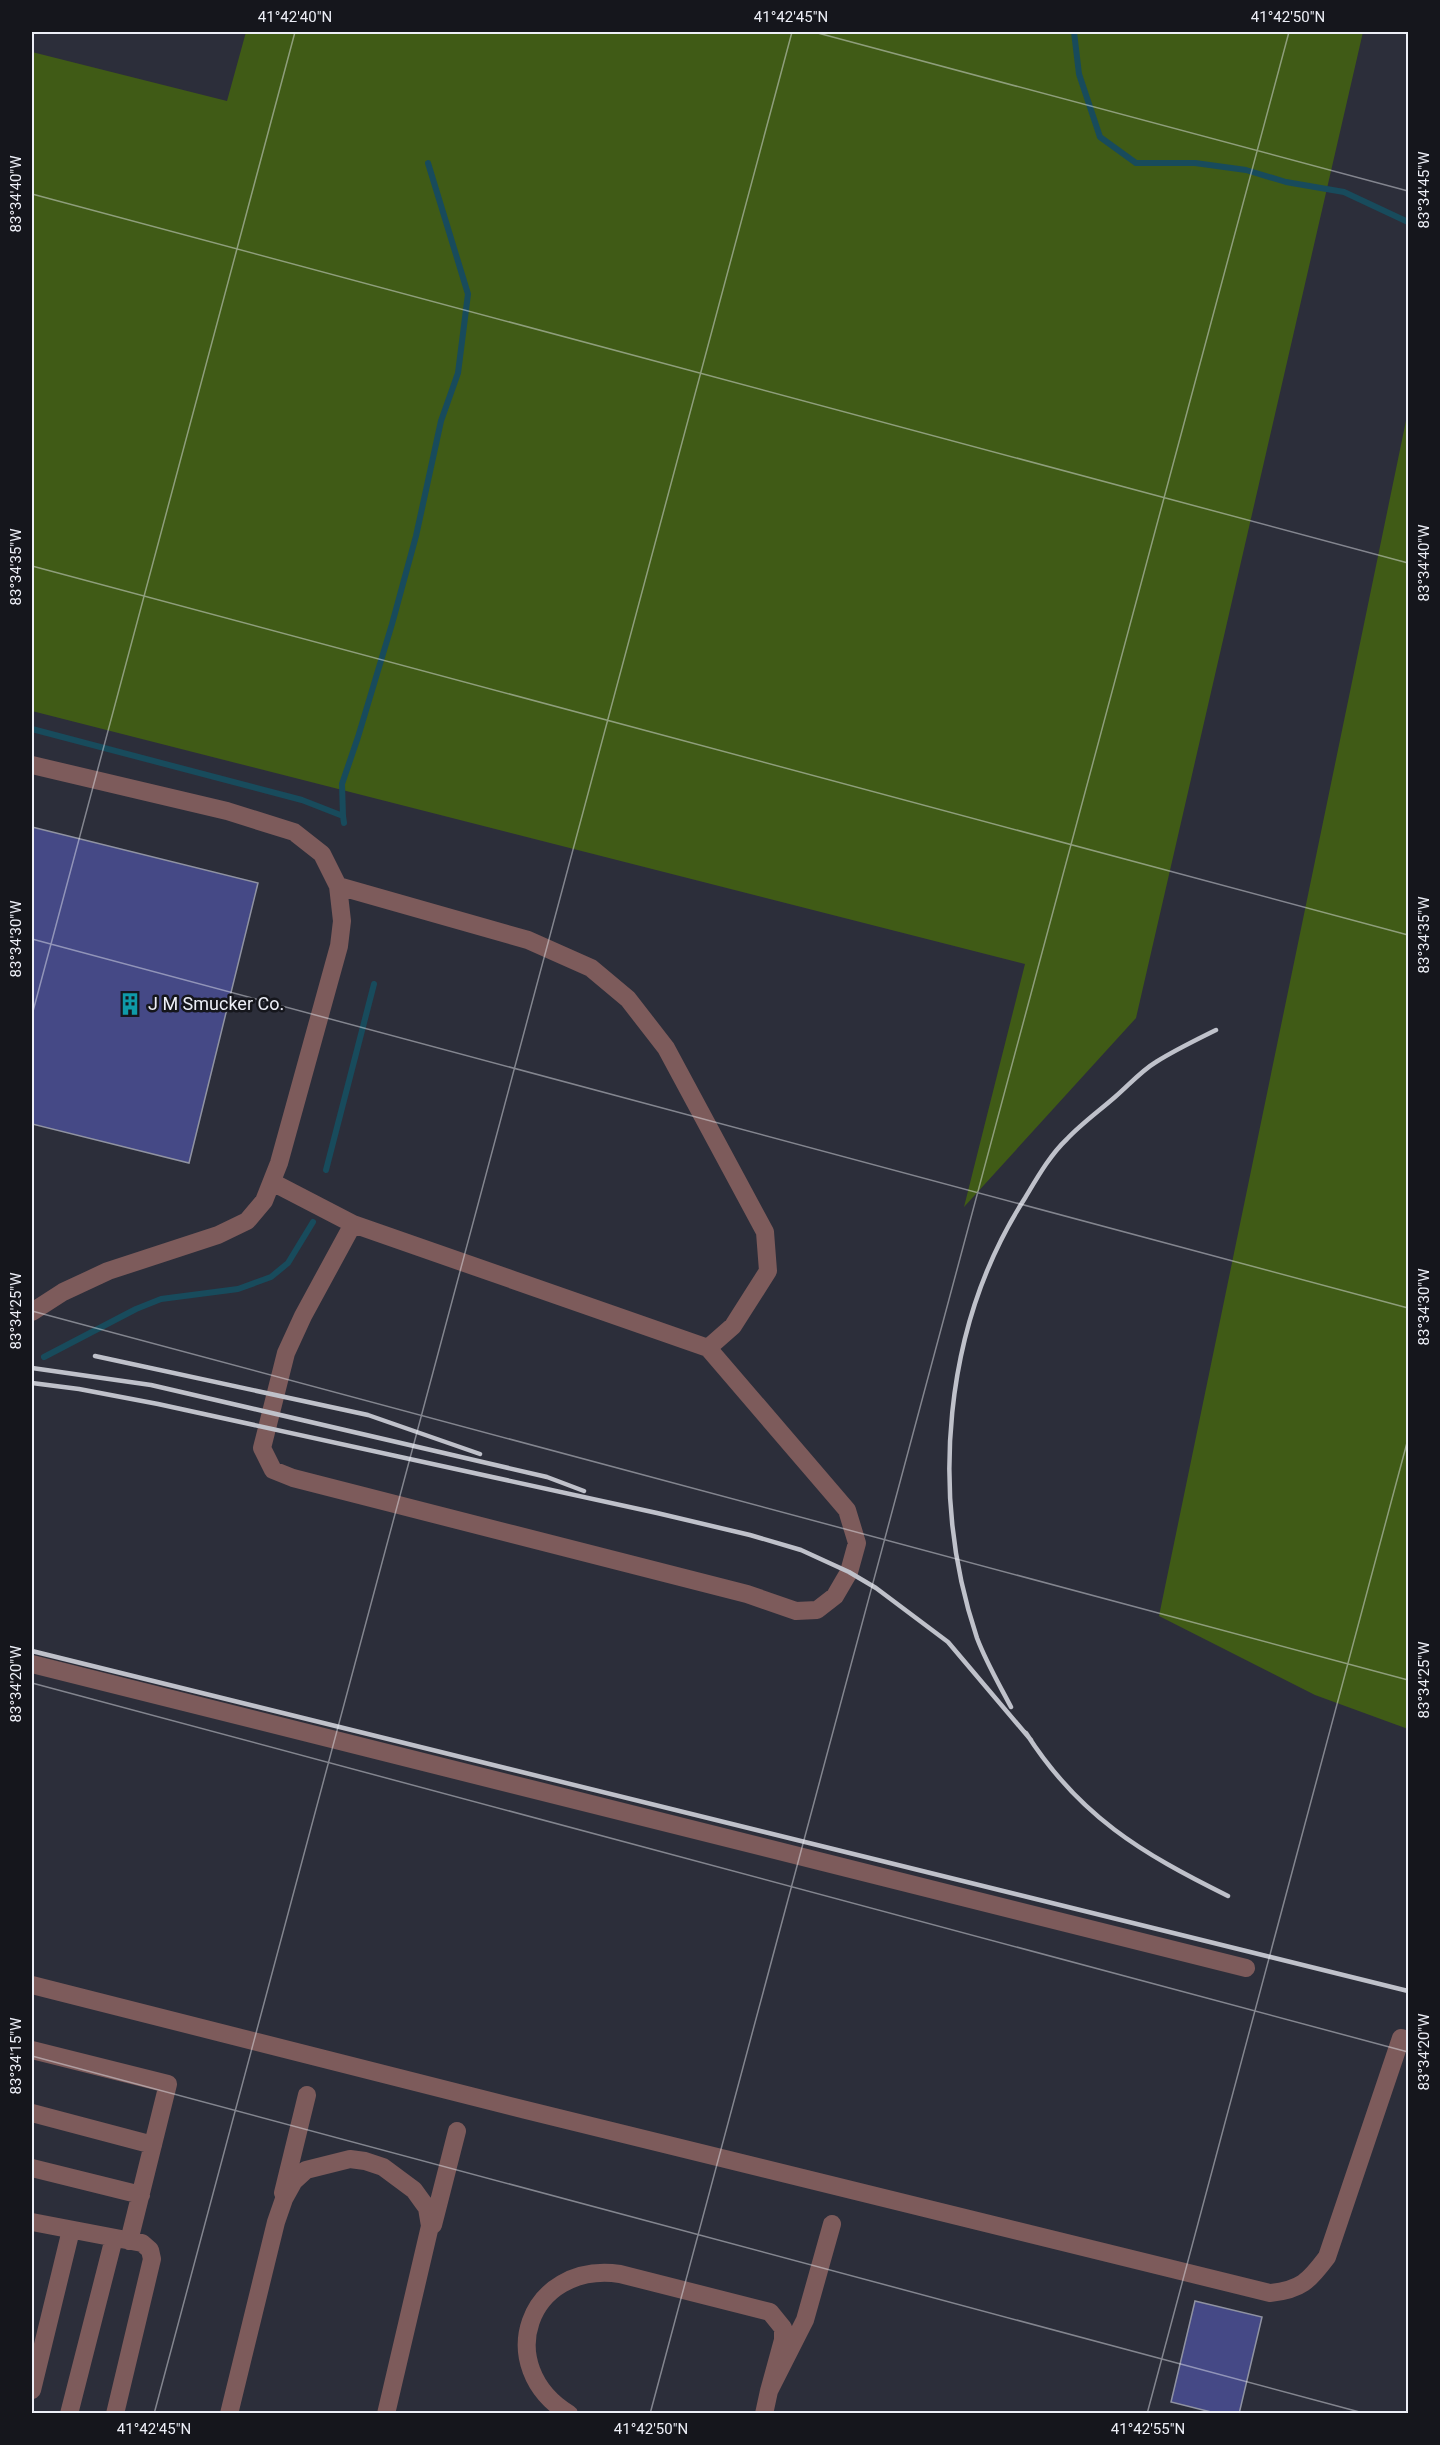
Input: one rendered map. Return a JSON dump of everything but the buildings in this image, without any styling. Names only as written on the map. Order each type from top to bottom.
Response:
[{"type":"street","points":[[32,765],[227,811],[294,832],[322,854],[338,886],[342,921],[339,946],[279,1163],[264,1201],[247,1221],[218,1235],[108,1270],[63,1292],[32,1311]]},
{"type":"street","points":[[338,886],[528,940],[591,968],[628,999],[666,1047],[765,1232],[768,1270],[733,1326],[708,1348]]},
{"type":"street","points":[[272,1182],[354,1224],[708,1348],[847,1510],[857,1543],[849,1572],[836,1596],[817,1610],[796,1611],[747,1594],[292,1478],[273,1470],[262,1448],[286,1353],[303,1316],[354,1224]]},
{"type":"street","points":[[32,1664],[1246,1968]]},
{"type":"street","points":[[32,1984],[561,2118],[1270,2293],[1289,2291],[1310,2280],[1327,2257],[1401,2038],[1408,2040]]},
{"type":"street","points":[[32,2050],[168,2084],[141,2195],[122,2240],[69,2414]]},
{"type":"street","points":[[229,2414],[307,2096]]},
{"type":"street","points":[[32,2113],[153,2145]]},
{"type":"street","points":[[386,2414],[457,2131]]},
{"type":"street","points":[[276,2222],[284,2199],[294,2181],[306,2170],[350,2160],[365,2161],[383,2167],[414,2190],[427,2208],[430,2226],[428,2244]]},
{"type":"street","points":[[32,2168],[141,2195]]},
{"type":"street","points":[[32,2222],[142,2243],[150,2250],[152,2259],[115,2414]]},
{"type":"street","points":[[769,2391],[805,2320],[832,2224]]},
{"type":"street","points":[[32,2390],[71,2230]]},
{"type":"street","points":[[569,2414],[545,2394],[536,2380],[529,2363],[527,2347],[529,2328],[543,2297],[555,2286],[586,2273],[603,2271],[770,2312],[783,2328],[783,2340],[764,2414]]},
{"type":"green space","points":[[246,32],[1363,32],[1136,1018],[964,1207],[1025,964],[32,711],[32,52],[227,101]]},
{"type":"green space","points":[[1408,411],[1408,1729],[1315,1695],[1159,1616]]},
{"type":"waterway","points":[[1074,32],[1079,74],[1100,137],[1136,163],[1195,163],[1246,170],[1286,182],[1344,192],[1408,222]]},
{"type":"waterway","points":[[343,816],[342,784],[392,624],[416,536],[441,421],[458,373],[468,294],[428,163]]},
{"type":"waterway","points":[[32,729],[302,800],[343,816],[344,823]]},
{"type":"waterway","points":[[326,1170],[374,984]]},
{"type":"waterway","points":[[44,1357],[136,1309],[161,1299],[238,1289],[271,1277],[288,1263],[313,1222]]},
{"type":"railway","points":[[1011,1707],[977,1638],[962,1583],[953,1527],[949,1470],[952,1412],[961,1356],[976,1301],[997,1248],[1034,1183],[1061,1145],[1150,1066],[1216,1030]]},
{"type":"railway","points":[[95,1356],[368,1415],[480,1454]]},
{"type":"railway","points":[[32,1368],[151,1385],[547,1477],[584,1491]]},
{"type":"railway","points":[[32,1383],[79,1389],[158,1404],[657,1513],[750,1535],[801,1550],[849,1572],[876,1588],[948,1642],[1031,1740]]},
{"type":"railway","points":[[32,1651],[1408,1991]]},
{"type":"railway","points":[[1026,1733],[1046,1762],[1090,1810],[1167,1864],[1228,1896]]},
{"type":"place","name":"J M Smucker Co.","points":[[130,1004]]}]
